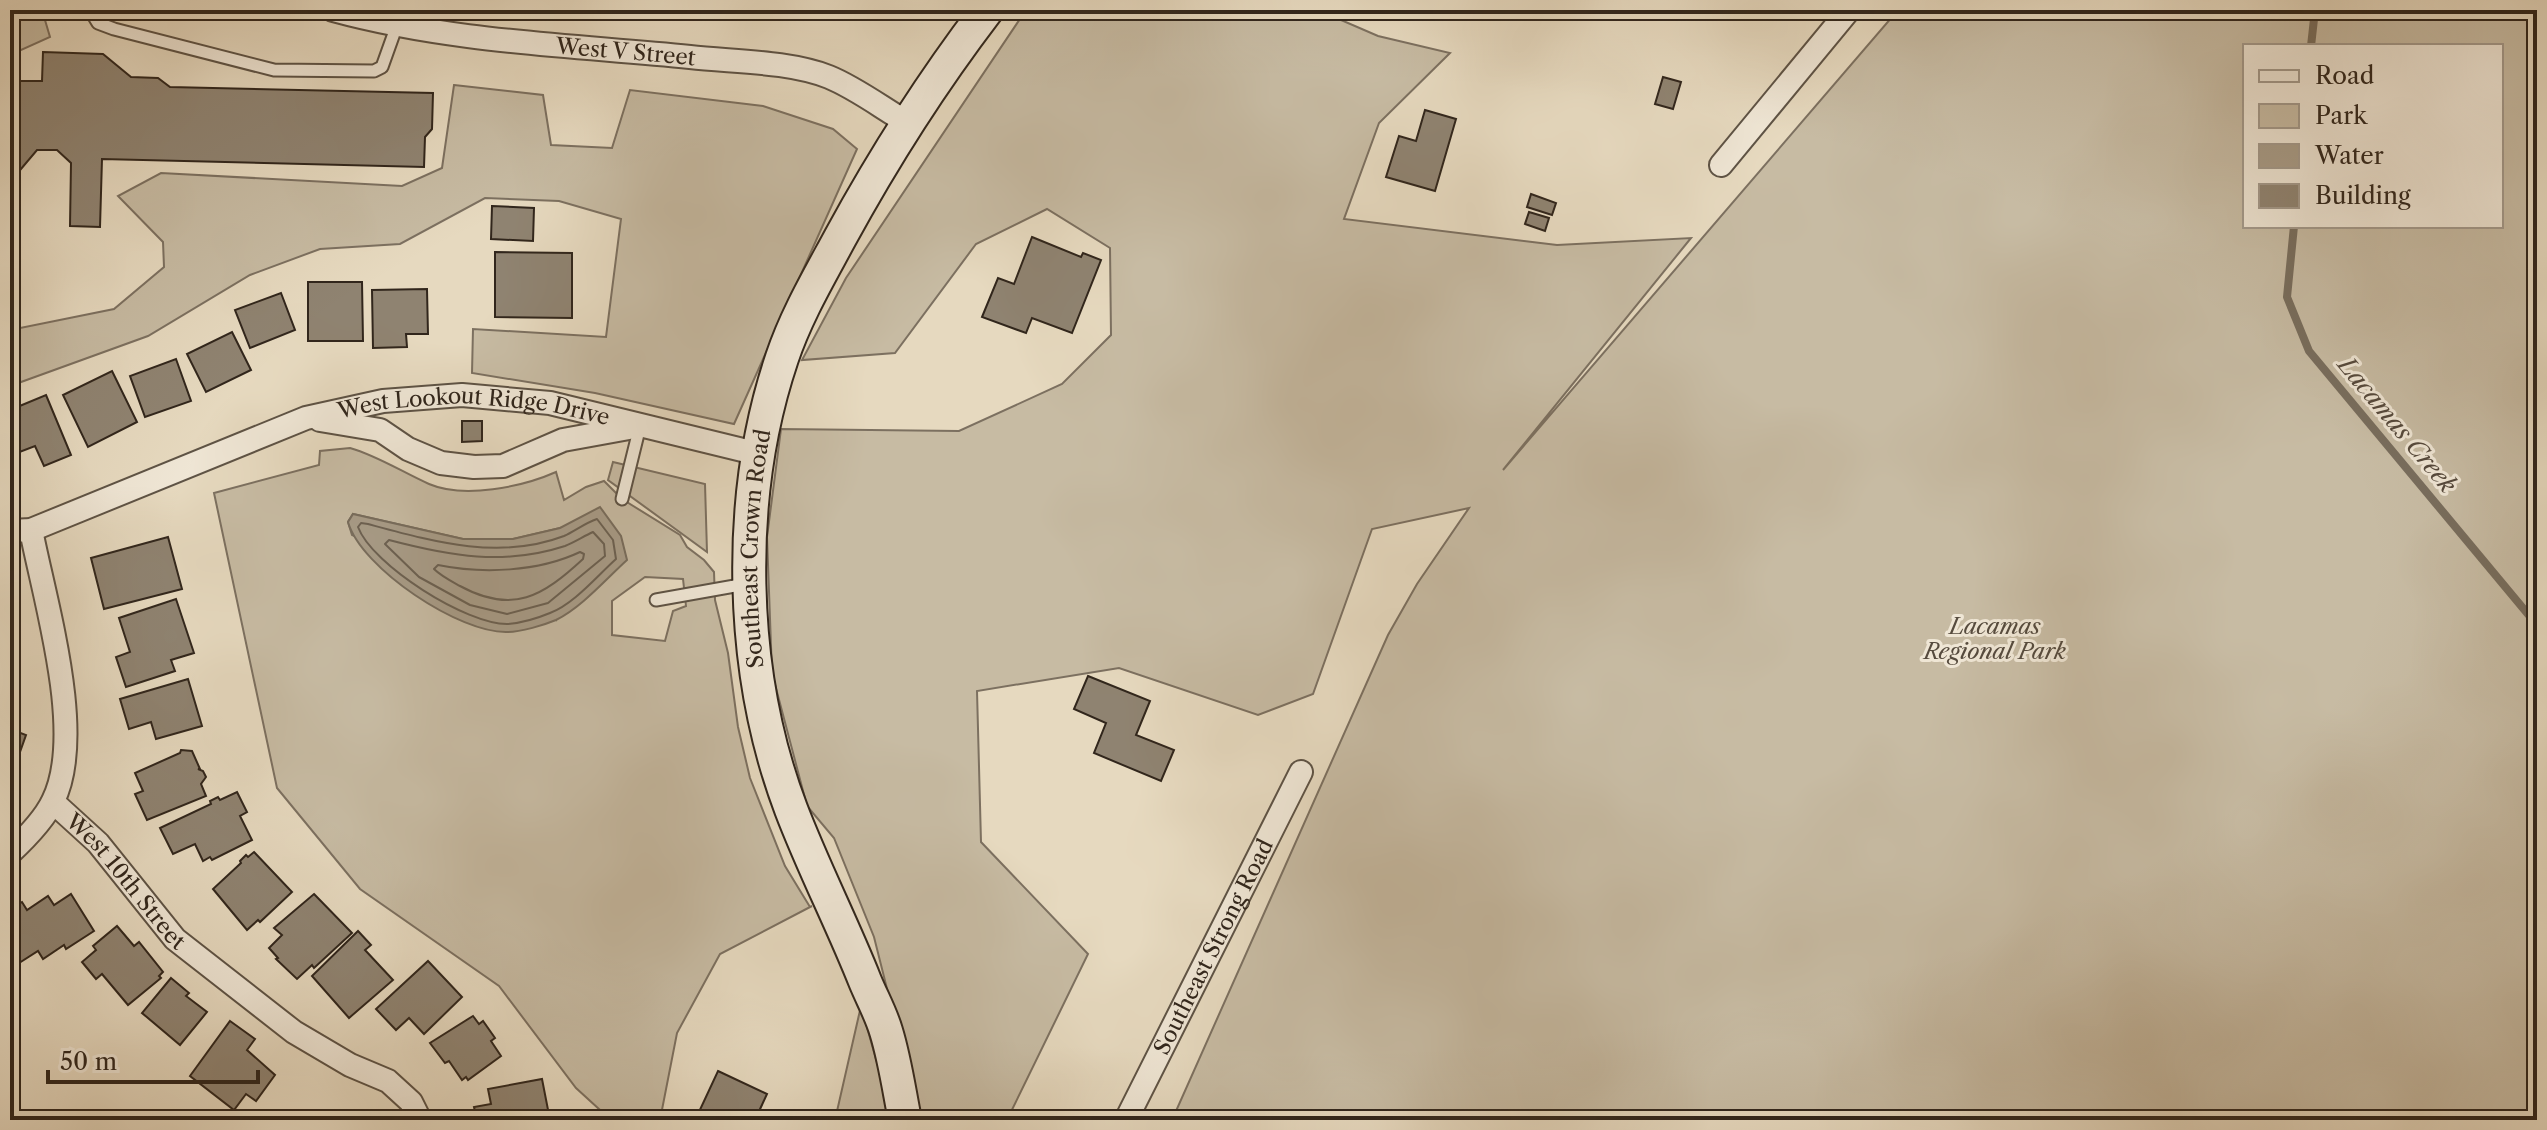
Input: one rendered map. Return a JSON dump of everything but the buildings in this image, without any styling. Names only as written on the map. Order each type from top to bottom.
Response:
[{"type":"street","name":"West V Street","points":[[333,10],[488,41],[652,53],[804,70],[830,77],[908,123]]},
{"type":"street","name":"Southeast Crown Road","points":[[905,1120],[885,1029],[791,808],[767,728],[757,671],[750,534],[766,410],[783,355],[811,290],[908,123],[987,10]]},
{"type":"street","points":[[1721,165],[1849,10]]},
{"type":"street","name":"West Lookout Ridge Drive","points":[[20,531],[306,418],[383,401],[462,395],[550,403],[759,454]]},
{"type":"street","name":"West Lookout Ridge Drive","points":[[306,418],[380,430],[408,449],[441,463],[474,467],[503,466],[563,440],[640,426]]},
{"type":"street","name":"West 10th Street","points":[[20,531],[65,699],[65,750],[53,802],[98,843],[175,939],[294,1032],[350,1065],[388,1081],[411,1102],[420,1120]]},
{"type":"street","name":"Southeast Strong Road","points":[[1126,1120],[1301,772]]},
{"type":"street","points":[[10,853],[25,839],[53,802]]},
{"type":"lane","points":[[90,10],[98,23],[114,29],[274,70],[374,71],[382,67],[397,25]]},
{"type":"lane","points":[[622,499],[640,426]]},
{"type":"lane","points":[[656,600],[751,583]]},
{"type":"green space","points":[[10,10],[42,10],[50,37],[10,55]]},
{"type":"green space","name":"Lacamas Regional Park","points":[[1026,10],[1318,10],[1378,36],[1450,53],[1379,123],[1344,219],[1557,245],[1691,238],[1503,470],[1898,10],[2537,10],[2537,1120],[1172,1120],[1388,635],[1417,584],[1469,508],[1372,529],[1313,694],[1258,715],[1119,668],[977,691],[981,842],[1088,954],[1007,1120],[920,1120],[874,937],[834,838],[807,806],[772,673],[767,537],[781,429],[959,431],[1062,384],[1111,335],[1110,248],[1047,209],[976,244],[895,353],[802,360],[846,278]]},
{"type":"green space","points":[[454,85],[543,95],[551,145],[612,148],[630,90],[763,106],[833,129],[857,149],[734,424],[595,393],[472,373],[473,329],[606,337],[621,219],[559,201],[485,198],[400,244],[320,249],[250,275],[148,336],[10,386],[10,330],[114,309],[164,267],[163,242],[118,196],[161,173],[402,186],[442,168]]},
{"type":"green space","points":[[350,448],[429,484],[459,491],[510,486],[556,472],[564,500],[604,481],[622,499],[680,535],[687,547],[714,572],[715,600],[728,653],[738,727],[750,778],[785,866],[812,906],[720,954],[677,1033],[660,1120],[611,1120],[576,1088],[499,986],[360,889],[277,788],[214,493],[319,465],[320,451]],"holes":[[[353,514],[463,539],[513,539],[560,528],[556,620],[352,535],[348,522]],[[645,577],[683,579],[686,606],[673,611],[665,641],[612,635],[612,601]]]},
{"type":"green space","points":[[613,462],[705,484],[707,552],[608,480]]},
{"type":"green space","points":[[861,1006],[892,1116],[893,1120],[835,1120]]},
{"type":"water","points":[[600,507],[621,536],[627,560],[566,615],[513,632],[488,630],[465,622],[415,595],[372,559],[348,522],[353,514],[463,539],[513,539],[560,528]]},
{"type":"waterway","name":"Lacamas Creek","points":[[2311,44],[2315,10]]},
{"type":"waterway","name":"Lacamas Creek","points":[[2294,228],[2287,297],[2309,351],[2537,625]]}]
